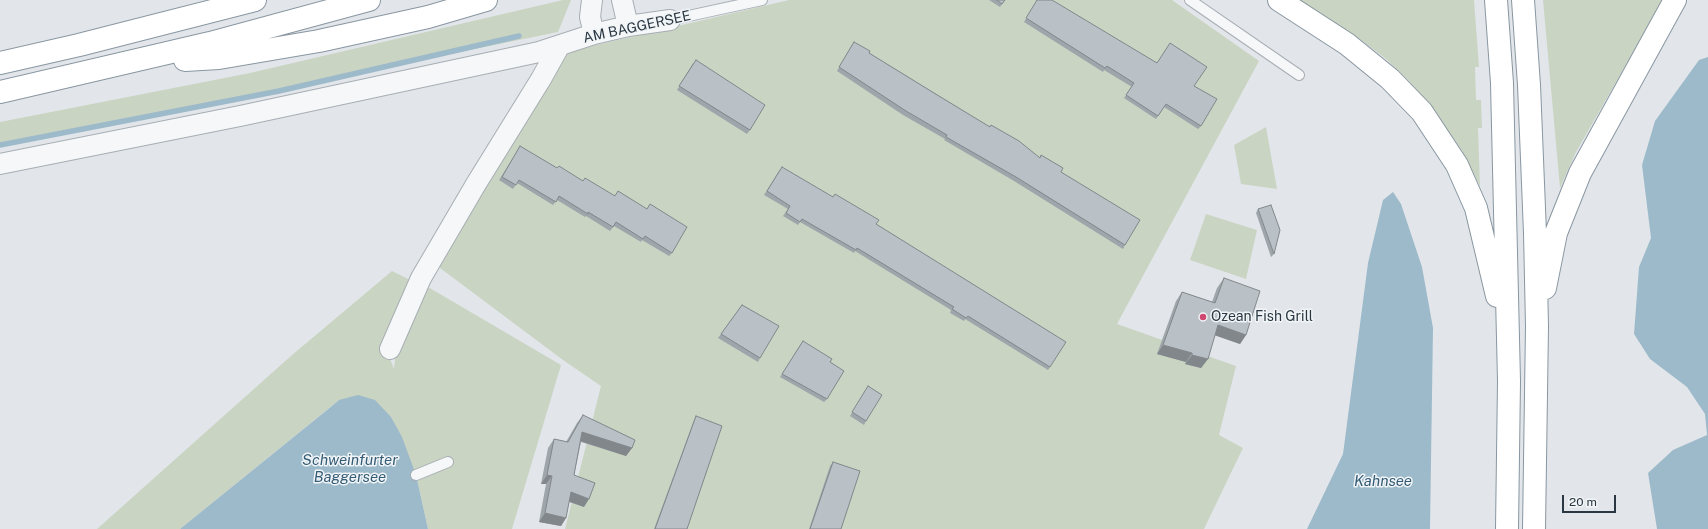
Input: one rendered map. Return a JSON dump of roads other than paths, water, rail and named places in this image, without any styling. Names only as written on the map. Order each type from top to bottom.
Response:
[{"type":"highway","points":[[0,63],[87,43],[255,0]]},
{"type":"highway","points":[[0,92],[210,43],[369,0]]},
{"type":"highway","points":[[122,64],[219,58],[319,41],[428,17],[486,0]]},
{"type":"highway","points":[[1278,0],[1347,44],[1390,79],[1422,112],[1457,165],[1476,208],[1489,257],[1497,294],[1509,381]]},
{"type":"highway","points":[[1496,0],[1502,83],[1509,381],[1507,529]]},
{"type":"highway","points":[[1523,0],[1534,187],[1537,326],[1534,529]]},
{"type":"highway","points":[[1537,326],[1556,233],[1580,173],[1676,0]]},
{"type":"street","points":[[592,0],[590,17],[594,34]]},
{"type":"street","points":[[622,0],[628,26]]},
{"type":"street","name":"AM BAGGERSEE","points":[[0,164],[240,116],[539,52],[594,34],[628,26],[670,20]]},
{"type":"street","points":[[390,349],[421,278],[560,45]]},
{"type":"lane","name":"AM BAGGERSEE","points":[[670,20],[762,0]]},
{"type":"lane","points":[[1190,0],[1299,75]]},
{"type":"lane","points":[[416,476],[448,462]]},
{"type":"water","points":[[1708,57],[1708,529],[1657,529],[1648,473],[1673,450],[1707,435],[1705,414],[1687,387],[1650,359],[1634,334],[1639,267],[1651,238],[1642,165],[1655,121],[1699,60]]},
{"type":"water","name":"Kahnsee","points":[[1393,192],[1401,204],[1422,267],[1433,328],[1430,529],[1307,529],[1343,454],[1368,263],[1383,200]]},
{"type":"water","name":"Schweinfurter Baggersee","points":[[358,395],[375,400],[391,417],[402,437],[416,475],[428,529],[180,529],[339,400]]},
{"type":"waterway","points":[[0,145],[279,91],[519,36]]},
{"type":"place","name":"Ozean Fish Grill","points":[[1203,317]]}]
